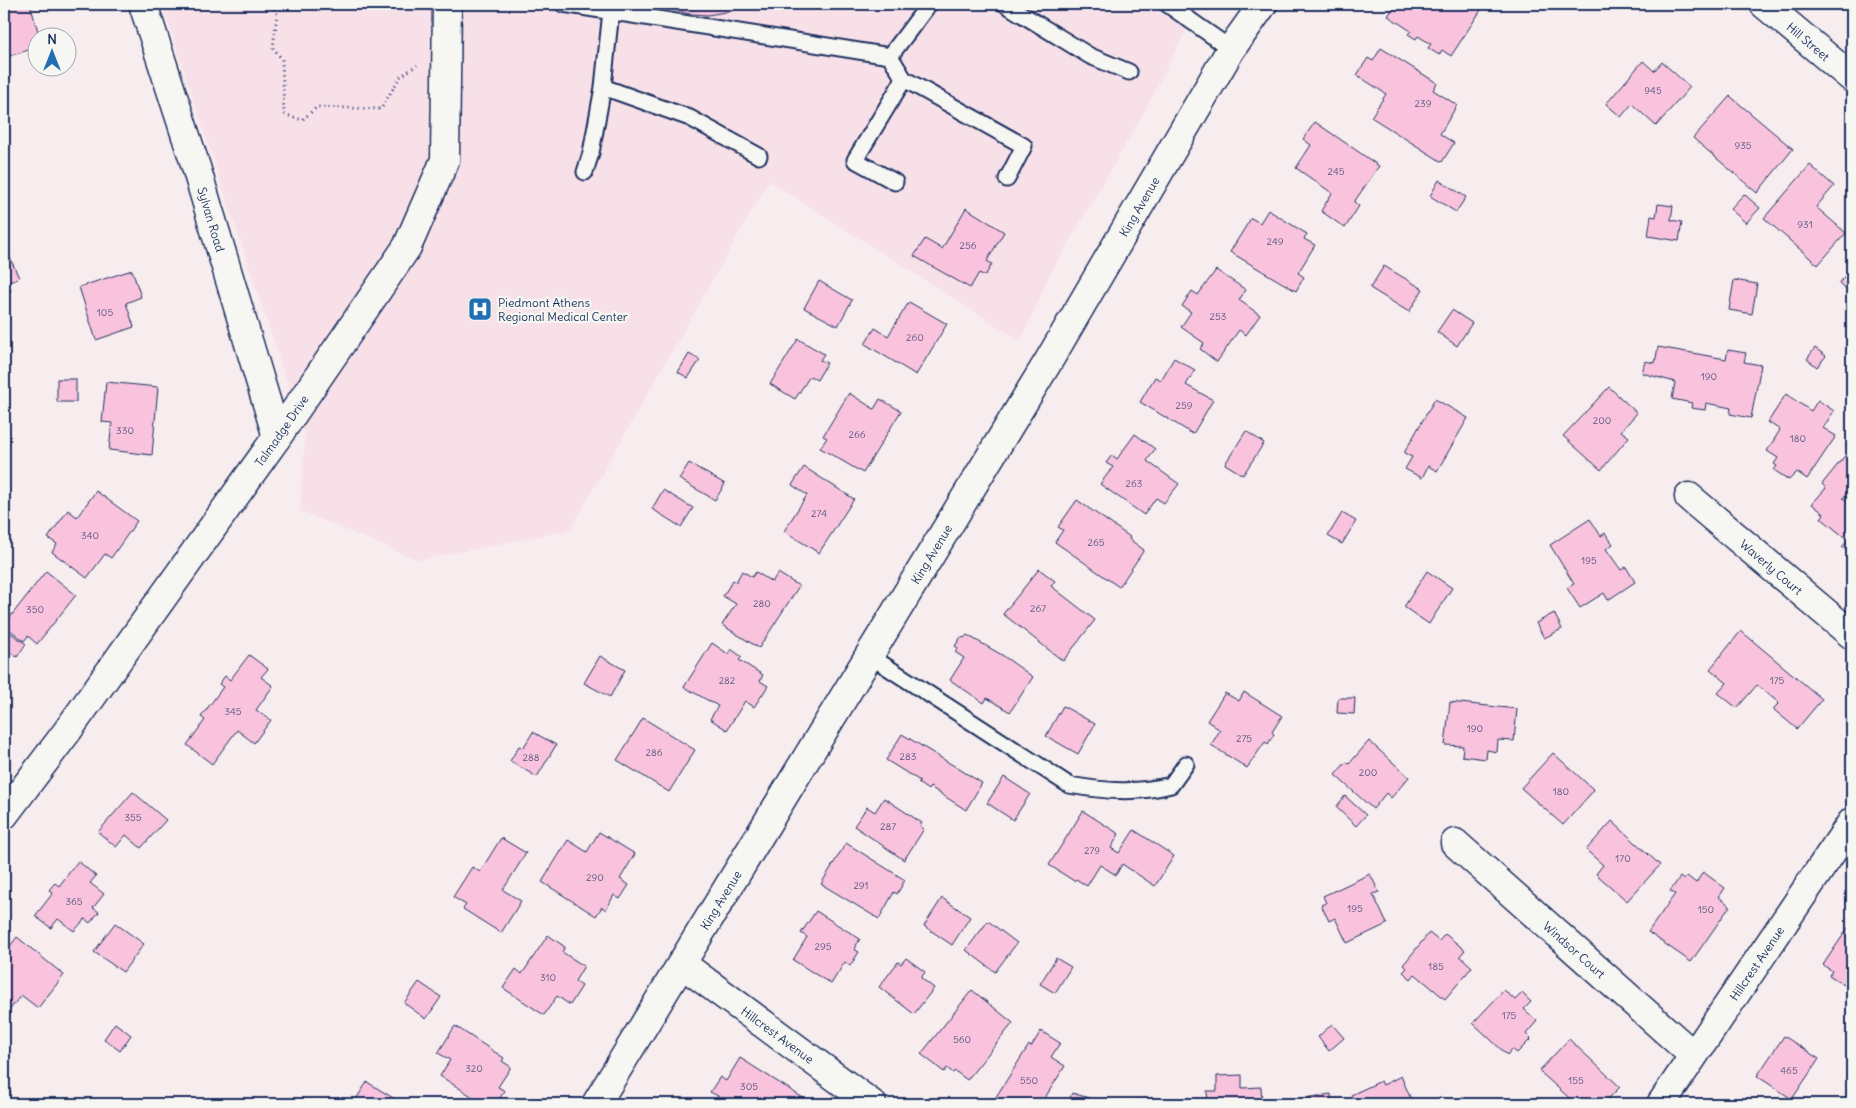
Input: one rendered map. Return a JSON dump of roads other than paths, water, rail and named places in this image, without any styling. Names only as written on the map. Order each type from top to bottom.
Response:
[{"type":"street","name":"Sylvan Road","points":[[143,4],[198,176],[277,437]]},
{"type":"street","name":"Talmadge Drive","points":[[4,814],[66,733],[277,437],[406,247],[445,160],[447,4]]},
{"type":"street","name":"King Avenue","points":[[596,1104],[1048,362],[1231,49],[1262,4]]},
{"type":"street","name":"Hill Street","points":[[1764,4],[1852,78]]},
{"type":"street","name":"Waverly Court","points":[[1690,497],[1852,635]]},
{"type":"street","name":"Hillcrest Avenue","points":[[1661,1104],[1852,822]]},
{"type":"street","name":"Windsor Court","points":[[1455,843],[1693,1055]]},
{"type":"street","name":"Hillcrest Avenue","points":[[682,964],[872,1104]]},
{"type":"lane","points":[[563,4],[890,56]]},
{"type":"lane","points":[[890,56],[929,4]]},
{"type":"lane","points":[[1005,4],[1090,56],[1129,72]]},
{"type":"lane","points":[[1167,4],[1231,49]]},
{"type":"lane","points":[[585,172],[591,153],[603,86],[611,12]]},
{"type":"lane","points":[[890,56],[904,80],[1024,146],[1007,179]]},
{"type":"lane","points":[[895,182],[855,160],[904,80]]},
{"type":"lane","points":[[603,86],[690,118],[759,156]]},
{"type":"lane","points":[[870,656],[1069,785],[1094,789],[1146,791],[1171,785],[1186,764]]},
{"type":"place","name":"Piedmont Athens Regional Medical Center","points":[[480,309]]}]
